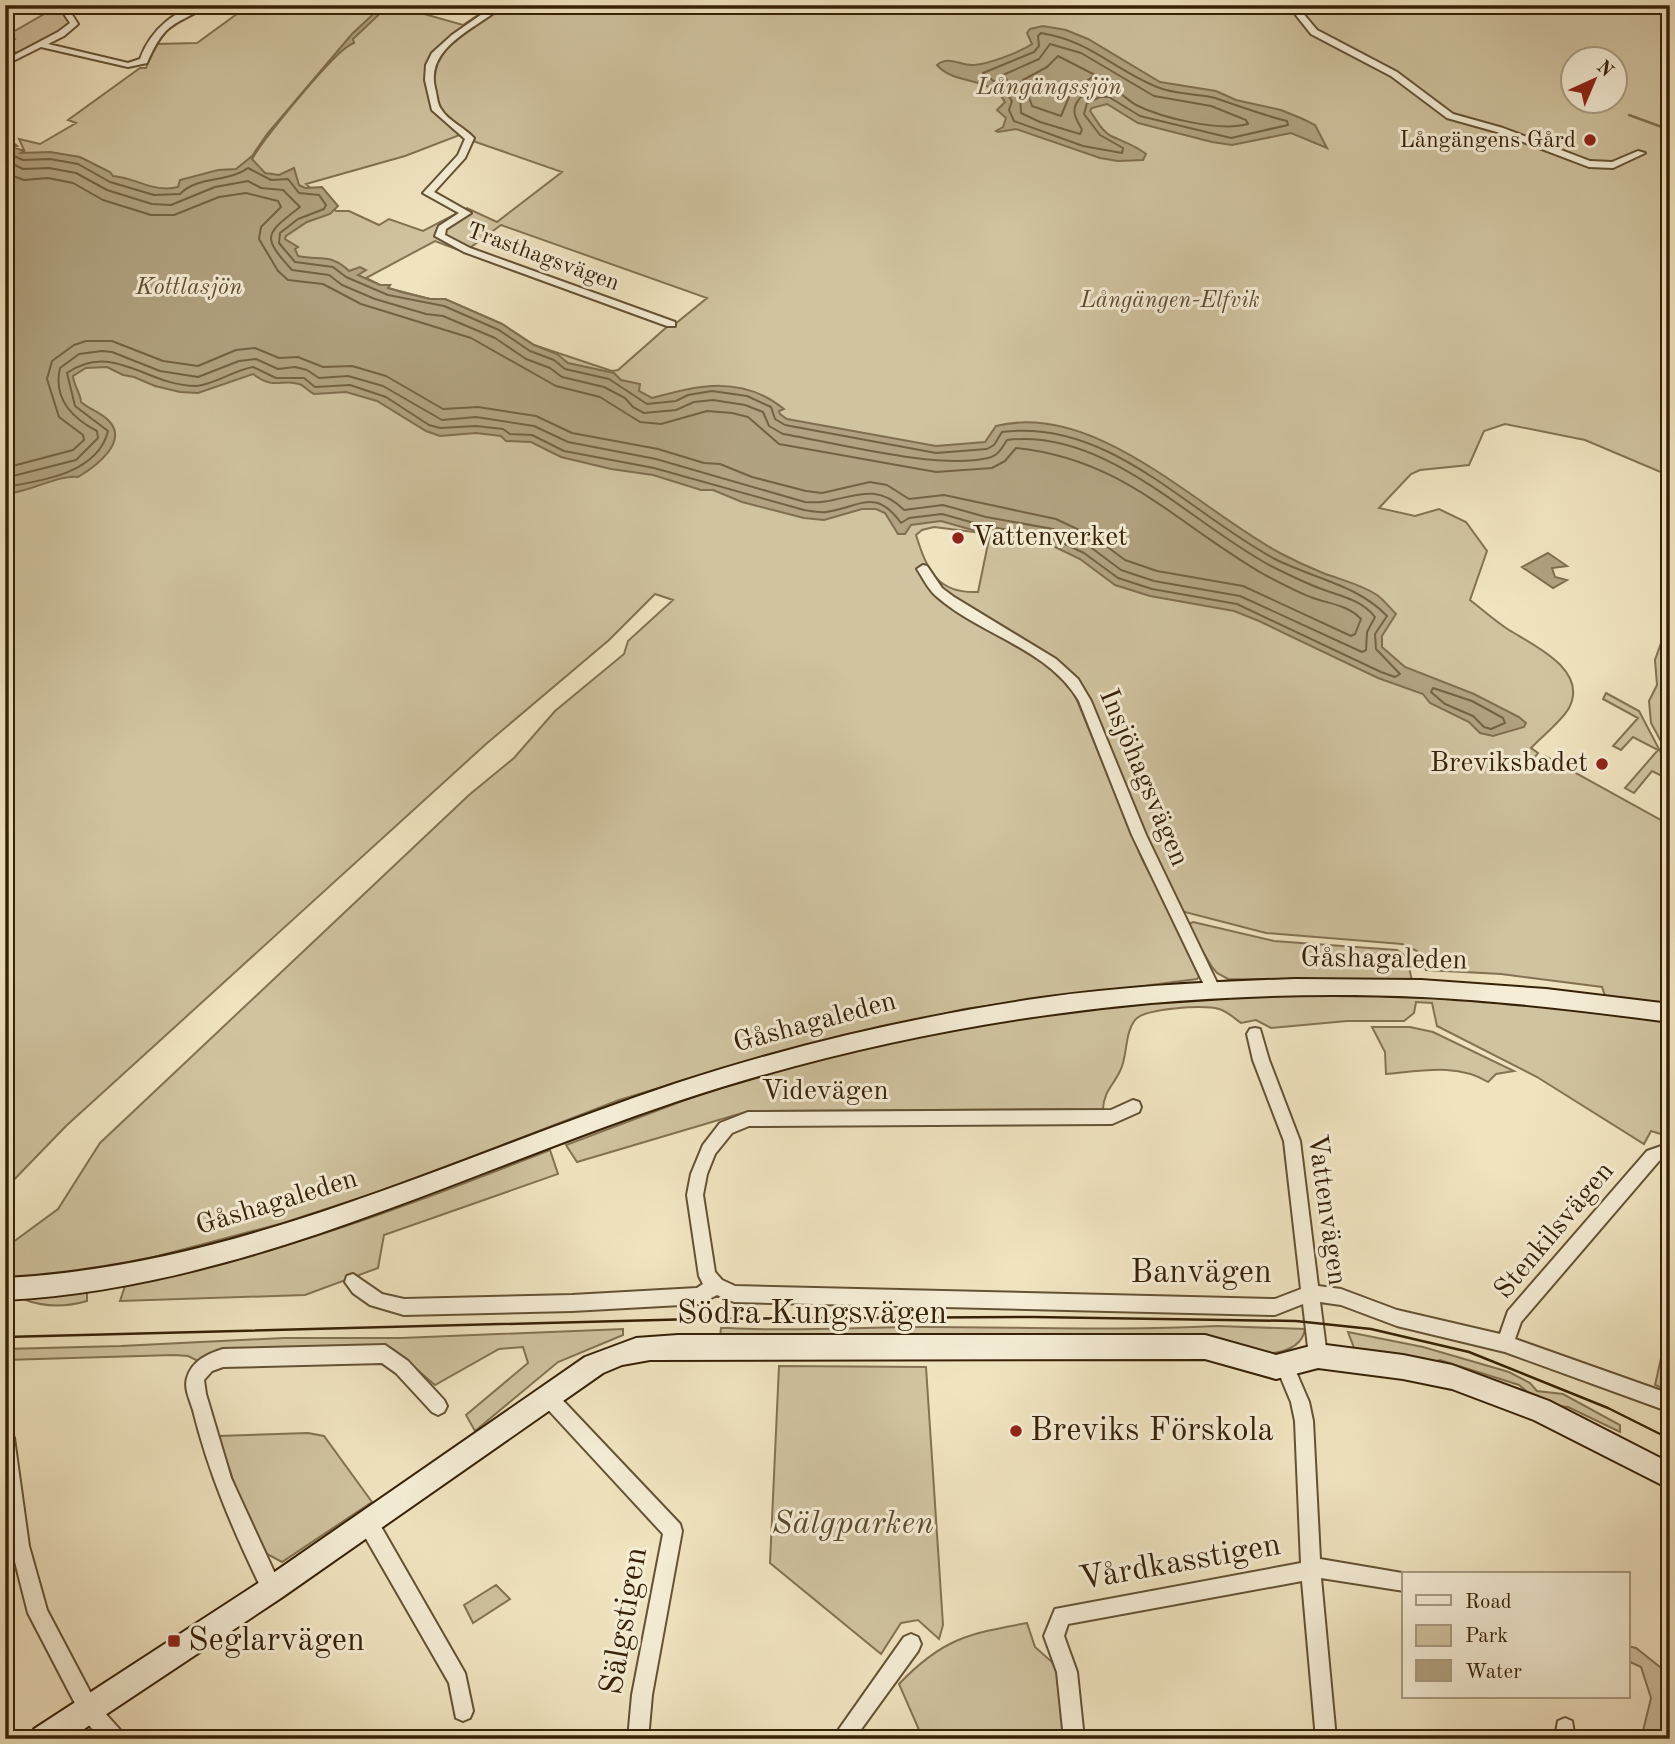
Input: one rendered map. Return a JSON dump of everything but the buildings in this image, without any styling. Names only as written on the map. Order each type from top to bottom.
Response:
[{"type":"main road","name":"Gåshagaleden","points":[[5,1289],[46,1288],[121,1278],[232,1250],[368,1206],[683,1090],[771,1063],[963,1018],[1213,989],[1372,987],[1578,1000],[1670,1013]]},
{"type":"main road","name":"Södra Kungsvägen","points":[[44,1739],[272,1589],[547,1396],[614,1354],[657,1346],[1205,1347],[1267,1366],[1285,1366],[1318,1356],[1403,1367],[1452,1377],[1498,1392],[1559,1419],[1670,1477]]},
{"type":"street","points":[[5,8],[12,5]]},
{"type":"street","points":[[5,63],[42,45],[74,24],[62,5]]},
{"type":"street","points":[[42,45],[128,65],[138,64],[144,61],[147,47],[155,35],[167,24],[205,5]]},
{"type":"street","name":"Trasthagsvägen","points":[[499,5],[455,37],[435,55],[430,65],[429,80],[436,110],[470,138],[462,156],[428,193],[466,213],[442,228],[440,236],[467,250],[671,324]]},
{"type":"street","points":[[1292,5],[1314,32],[1394,74],[1450,116],[1500,130],[1589,164],[1614,165],[1642,152]]},
{"type":"street","name":"Insjöhagsvägen","points":[[923,569],[938,591],[950,600],[1052,662],[1074,682],[1139,835],[1213,989]]},
{"type":"street","name":"Vattenvägen","points":[[1255,1034],[1261,1060],[1292,1141],[1318,1356]]},
{"type":"street","name":"Videvägen","points":[[716,1286],[707,1276],[695,1195],[699,1174],[709,1150],[726,1128],[748,1119],[1112,1117],[1133,1107]]},
{"type":"street","name":"Stenkilsvägen","points":[[1505,1344],[1514,1317],[1653,1156],[1670,1150]]},
{"type":"street","points":[[353,1282],[376,1300],[404,1307],[572,1303],[699,1296],[716,1286]]},
{"type":"street","name":"Banvägen","points":[[716,1286],[734,1294],[1275,1307],[1312,1293],[1341,1297],[1398,1318],[1505,1344],[1670,1403]]},
{"type":"street","points":[[272,1589],[234,1514],[206,1434],[195,1382],[201,1369],[209,1362],[223,1358],[385,1354],[402,1367],[438,1406]]},
{"type":"street","points":[[1285,1366],[1300,1402],[1304,1421],[1311,1571],[1326,1739]]},
{"type":"street","name":"Sälgstigen","points":[[547,1396],[673,1531],[642,1695],[638,1739]]},
{"type":"street","points":[[5,1438],[20,1546],[38,1613],[89,1710],[115,1739]]},
{"type":"street","points":[[368,1523],[458,1680],[463,1711]]},
{"type":"street","points":[[1311,1571],[1324,1568],[1402,1582]]},
{"type":"street","name":"Vårdkasstigen","points":[[1074,1739],[1067,1672],[1054,1636],[1062,1616],[1311,1571]]},
{"type":"street","points":[[842,1739],[911,1644]]},
{"type":"green space","name":"Långängen-Elfvik","points":[[237,5],[407,5],[403,8],[463,25],[490,7],[486,5],[1670,5],[1670,476],[1585,440],[1505,424],[1484,431],[1469,465],[1420,470],[1411,474],[1379,508],[1415,516],[1439,509],[1466,522],[1487,551],[1470,600],[1504,627],[1544,651],[1565,671],[1573,694],[1569,708],[1531,748],[1538,753],[1531,762],[1536,765],[1545,756],[1670,825],[1670,834],[1665,841],[1670,852],[1670,1005],[1605,996],[1602,987],[1501,974],[1426,970],[1417,951],[1402,944],[1266,933],[1177,910],[1089,701],[1074,693],[1142,859],[1199,967],[1200,975],[1197,979],[964,1009],[776,1053],[619,1100],[396,1186],[283,1223],[109,1269],[5,1280],[5,1248],[58,1209],[100,1143],[469,795],[514,758],[555,711],[624,654],[628,641],[673,600],[655,594],[609,640],[486,744],[66,1126],[5,1189],[5,137],[20,151],[24,150],[19,139],[40,144],[76,123],[68,120],[140,68],[146,68],[155,44],[197,43],[245,8]],"holes":[[[462,134],[473,141],[562,172],[497,222],[467,208],[423,231],[389,219],[379,225],[349,211],[336,211],[306,184],[405,156]],[[501,225],[707,298],[675,324],[668,326],[618,370],[612,371],[534,345],[502,324],[445,299],[430,299],[388,288],[390,285],[380,285],[366,278],[435,241],[464,252]],[[934,527],[990,534],[978,592],[953,589],[943,584],[930,569],[916,535],[922,530]]]},
{"type":"green space","points":[[53,9],[62,10],[69,19],[68,27],[42,43],[17,53],[8,48],[15,39],[6,36]]},
{"type":"green space","points":[[1670,618],[1670,758],[1651,723],[1649,701],[1657,685],[1655,660]]},
{"type":"green space","points":[[1606,693],[1639,711],[1670,770],[1670,780],[1652,771],[1634,793],[1625,788],[1658,750],[1633,737],[1621,750],[1613,746],[1638,718],[1603,699]]},
{"type":"green space","points":[[1193,922],[1274,941],[1397,950],[1407,957],[1412,981],[1228,979],[1212,967],[1187,925]]},
{"type":"green space","points":[[1291,993],[1495,1000],[1670,1021],[1670,1137],[1651,1131],[1644,1144],[1537,1077],[1437,1026],[1432,1003],[1416,1002],[1414,1013],[1404,1021],[1347,1021],[1271,1028],[1256,1020],[1241,1023],[1225,1011],[1211,1008],[1175,1009],[1141,1016],[1132,1026],[1122,1065],[1107,1093],[1103,1109],[749,1111],[577,1162],[566,1145],[709,1091],[793,1065],[903,1038],[1093,1007]]},
{"type":"green space","points":[[1372,1027],[1410,1027],[1433,1032],[1514,1071],[1496,1074],[1488,1082],[1452,1070],[1386,1074],[1385,1052]]},
{"type":"green space","points":[[550,1150],[558,1174],[384,1235],[378,1268],[305,1295],[120,1301],[125,1286],[227,1262],[320,1235]]},
{"type":"green space","points":[[87,1292],[87,1301],[71,1304],[47,1305],[23,1299]]},
{"type":"green space","points":[[1217,1326],[1305,1329],[1300,1341],[1290,1349],[1264,1354],[720,1337],[721,1328],[1106,1329]]},
{"type":"green space","points":[[1668,1327],[1670,1328],[1670,1391],[1655,1385]]},
{"type":"green space","points":[[623,1329],[623,1335],[558,1362],[475,1431],[466,1415],[528,1363],[523,1347],[499,1349],[435,1385],[393,1349],[349,1349],[198,1361],[188,1356],[174,1355],[5,1360],[5,1349]]},
{"type":"green space","points":[[1348,1332],[1423,1347],[1509,1372],[1530,1383],[1537,1391],[1563,1394],[1620,1425],[1620,1432],[1568,1407],[1555,1406],[1531,1395],[1519,1385],[1440,1360],[1427,1364],[1356,1353]]},
{"type":"green space","name":"Sälgparken","points":[[779,1366],[926,1367],[943,1625],[939,1639],[918,1620],[901,1623],[881,1654],[770,1563]]},
{"type":"green space","points":[[308,1433],[324,1436],[372,1502],[282,1562],[267,1554],[240,1500],[218,1436]]},
{"type":"green space","points":[[496,1585],[510,1599],[473,1623],[464,1605]]},
{"type":"green space","points":[[1027,1623],[1035,1647],[1052,1662],[1061,1682],[1067,1739],[923,1739],[899,1684],[929,1657],[957,1641],[971,1635]]},
{"type":"green space","points":[[1630,1646],[1636,1648],[1670,1675],[1670,1739],[1641,1739],[1651,1698],[1641,1667],[1630,1662]]},
{"type":"water","name":"Kottlasjön","points":[[383,5],[389,5],[353,39],[354,43],[345,48],[317,76],[252,159],[265,173],[279,175],[294,168],[299,185],[305,188],[322,187],[338,206],[330,214],[307,222],[286,236],[285,239],[298,247],[295,249],[298,256],[331,260],[349,271],[360,267],[366,270],[358,275],[380,285],[390,285],[388,288],[430,299],[445,299],[502,324],[534,345],[557,354],[568,363],[614,373],[621,380],[640,384],[639,391],[652,398],[687,389],[736,387],[768,398],[784,409],[779,411],[787,419],[936,446],[985,442],[996,426],[1034,422],[1071,429],[1108,444],[1145,464],[1280,553],[1377,595],[1396,614],[1382,636],[1382,647],[1405,667],[1474,694],[1519,717],[1526,723],[1524,727],[1493,736],[1480,733],[1469,722],[1430,703],[1423,694],[1378,678],[1259,621],[1234,611],[1150,596],[1115,585],[1080,559],[1049,544],[983,533],[941,521],[911,525],[905,534],[898,534],[885,513],[876,509],[862,509],[824,520],[804,518],[742,502],[713,490],[701,490],[653,475],[611,469],[561,457],[531,442],[506,441],[501,436],[476,433],[440,436],[426,431],[377,401],[346,392],[314,394],[299,384],[267,382],[253,374],[198,393],[155,386],[107,367],[86,368],[73,376],[81,402],[103,415],[114,429],[115,437],[107,453],[78,477],[62,478],[5,494],[5,137],[17,146],[13,147],[24,151],[21,153],[50,152],[80,157],[113,176],[153,187],[178,187],[180,180],[218,170],[236,169],[252,156],[267,134],[352,34]]},
{"type":"water","name":"Långängssjön","points":[[1043,26],[1066,30],[1088,39],[1160,82],[1216,91],[1236,100],[1281,110],[1303,119],[1315,125],[1327,148],[1291,133],[1232,145],[1212,142],[1138,123],[1107,104],[1090,111],[1108,134],[1146,154],[1143,160],[1118,161],[1100,158],[1016,129],[998,132],[996,131],[1003,127],[1006,118],[997,110],[1005,102],[999,94],[982,84],[944,72],[937,65],[950,61],[974,65],[1004,57],[1032,44],[1027,33],[1030,29]]},
{"type":"water","points":[[1548,553],[1567,566],[1552,568],[1555,577],[1567,580],[1553,588],[1522,567]]},
{"type":"waterway","points":[[1630,115],[1670,130]]},
{"type":"tram line","points":[[5,1337],[696,1319],[1034,1317],[1296,1321],[1371,1329],[1469,1352],[1608,1408],[1670,1439]]},
{"type":"place","name":"Långängens Gård","points":[[1590,140]]},
{"type":"place","name":"Vattenverket","points":[[958,538]]},
{"type":"place","name":"Breviksbadet","points":[[1602,764]]},
{"type":"place","name":"Breviks Förskola","points":[[1016,1431]]},
{"type":"place","name":"Seglarvägen","points":[[174,1641]]}]
